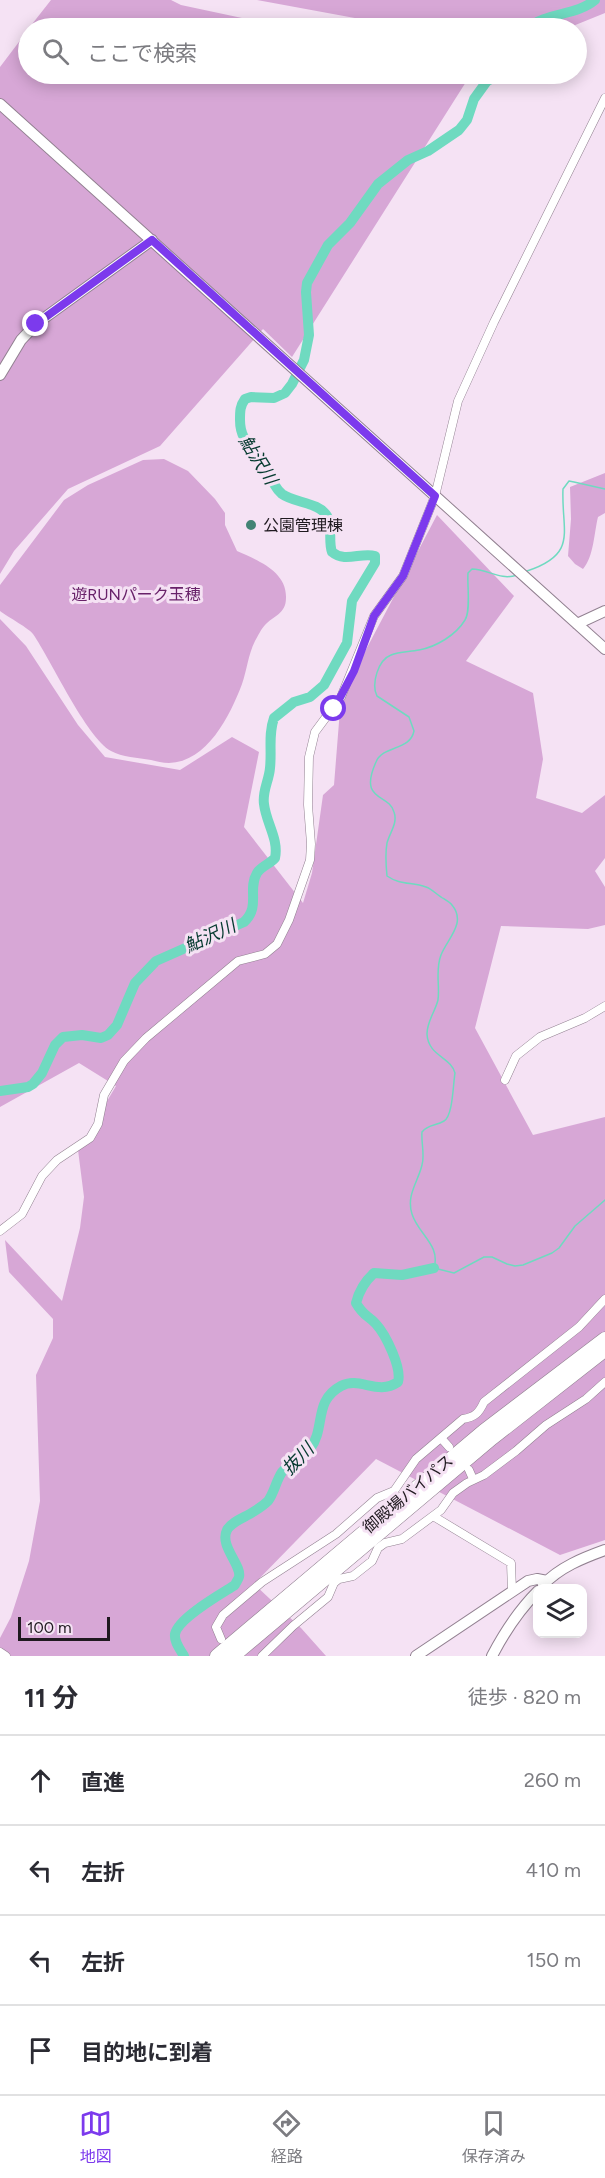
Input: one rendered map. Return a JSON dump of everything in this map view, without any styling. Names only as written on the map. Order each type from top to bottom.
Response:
[{"type":"highway","name":"御殿場バイパス","points":[[217,1656],[484,1431],[605,1338]]},
{"type":"highway","name":"御殿場バイパス","points":[[233,1656],[492,1438],[569,1377],[605,1352]]},
{"type":"street","points":[[0,1231],[22,1214],[42,1176],[57,1160],[90,1138],[98,1124],[104,1095],[124,1061],[147,1038],[238,961],[265,954],[277,944],[289,920],[310,860],[309,757],[315,732],[341,697],[374,616],[403,576],[435,496],[458,401],[494,322],[605,98]]},
{"type":"street","points":[[0,104],[605,649]]},
{"type":"street","points":[[0,375],[21,339],[36,324],[152,240]]},
{"type":"street","points":[[578,624],[605,611]]},
{"type":"street","points":[[505,1080],[516,1056],[540,1037],[585,1018],[605,1006]]},
{"type":"street","points":[[221,1639],[216,1628],[223,1615],[262,1582],[336,1534],[377,1498],[394,1491],[416,1459],[463,1419],[473,1417],[480,1412],[484,1401],[579,1327],[605,1299]]},
{"type":"street","points":[[262,1656],[328,1597],[334,1583],[339,1579],[353,1576],[372,1561],[378,1548],[385,1543],[402,1539],[441,1510],[453,1493],[473,1479],[484,1475],[546,1425],[586,1399],[605,1382]]},
{"type":"street","points":[[441,1438],[449,1447]]},
{"type":"street","points":[[469,1470],[473,1479]]},
{"type":"street","points":[[433,1516],[511,1563],[512,1591]]},
{"type":"street","points":[[546,1584],[579,1560],[605,1550]]},
{"type":"street","points":[[416,1656],[528,1581],[537,1579],[540,1584]]},
{"type":"street","points":[[492,1656],[505,1630],[533,1596]]},
{"type":"street","points":[[0,1652],[6,1656]]},
{"type":"green space","points":[[51,0],[171,0],[181,5],[241,18],[37,18]]},
{"type":"green space","points":[[257,0],[605,0],[605,13],[587,20],[587,18],[355,18]]},
{"type":"green space","points":[[18,43],[18,84],[465,84],[292,357],[263,329],[160,446],[68,489],[14,551],[0,574],[0,67]]},
{"type":"green space","name":"遊RUNパーク玉穂","points":[[164,459],[188,471],[215,499],[225,513],[225,525],[237,551],[262,563],[276,574],[282,581],[286,598],[284,608],[268,622],[255,641],[242,684],[224,723],[206,746],[195,755],[183,761],[169,763],[120,755],[101,743],[80,715],[33,634],[0,611],[0,585],[64,500],[88,485],[143,460]]},
{"type":"green space","points":[[605,473],[605,513],[598,517],[592,551],[583,569],[568,556],[571,519],[570,487]]},
{"type":"green space","points":[[437,515],[514,596],[466,661],[533,693],[543,759],[536,798],[582,813],[605,795],[605,858],[595,871],[605,887],[605,925],[588,929],[501,926],[475,1028],[533,1135],[605,1117],[605,1540],[560,1555],[376,1459],[254,1584],[301,1628],[326,1656],[0,1656],[0,1638],[11,1617],[29,1561],[40,1501],[36,1375],[53,1338],[53,1319],[9,1272],[5,1240],[62,1301],[80,1228],[84,1197],[78,1150],[116,1086],[79,1063],[0,1107],[0,619],[26,646],[78,725],[105,757],[180,770],[232,737],[259,752],[244,827],[303,903],[312,873],[323,795],[334,785],[341,697]]},
{"type":"waterway","name":"鮎沢川","points":[[548,18],[579,9],[595,0]]},
{"type":"waterway","name":"鮎沢川","points":[[0,1091],[28,1087],[33,1084],[42,1073],[55,1045],[63,1037],[82,1035],[101,1038],[108,1035],[117,1025],[135,983],[156,961],[244,922],[252,910],[254,879],[257,873],[275,858],[276,851],[264,799],[270,768],[274,718],[294,702],[310,697],[324,685],[347,643],[352,601],[375,563],[375,556],[342,557],[332,552],[327,516],[318,508],[287,497],[279,491],[264,462],[242,434],[241,406],[245,399],[251,397],[274,398],[285,393],[292,384],[304,360],[309,335],[307,283],[328,245],[350,223],[378,184],[408,160],[428,151],[459,130],[467,120],[474,99],[485,84]]},
{"type":"waterway","points":[[527,571],[554,557],[561,549],[564,539],[563,489],[569,481],[605,489]]},
{"type":"waterway","points":[[517,575],[505,577],[472,569],[468,573],[468,611],[461,625],[445,640],[432,646],[397,653],[386,658],[379,667],[375,679],[377,696],[409,717],[414,731],[407,742],[379,757],[371,775],[372,790],[391,806],[395,816],[386,847],[387,876],[397,881],[430,889],[451,904],[457,918],[457,925],[439,961],[438,1000],[428,1025],[427,1034],[431,1047],[449,1063],[455,1073],[452,1099],[447,1118],[422,1132],[423,1161],[410,1201],[415,1221],[432,1246],[434,1268],[454,1273],[484,1257],[492,1257],[515,1266],[552,1253],[559,1248],[575,1226],[605,1200]]},
{"type":"waterway","name":"抜川","points":[[184,1656],[175,1640],[178,1628],[201,1607],[235,1585],[239,1578],[239,1572],[226,1542],[227,1530],[268,1501],[282,1472],[310,1449],[318,1432],[323,1407],[332,1392],[348,1384],[383,1387],[398,1382],[398,1369],[388,1343],[380,1329],[356,1303],[362,1287],[374,1273],[402,1275],[434,1268]]},
{"type":"place","name":"公園管理棟","points":[[251,525]]},
{"type":"route","points":[[36,324],[152,240],[435,496],[403,576],[374,616],[354,671],[334,709]]}]
